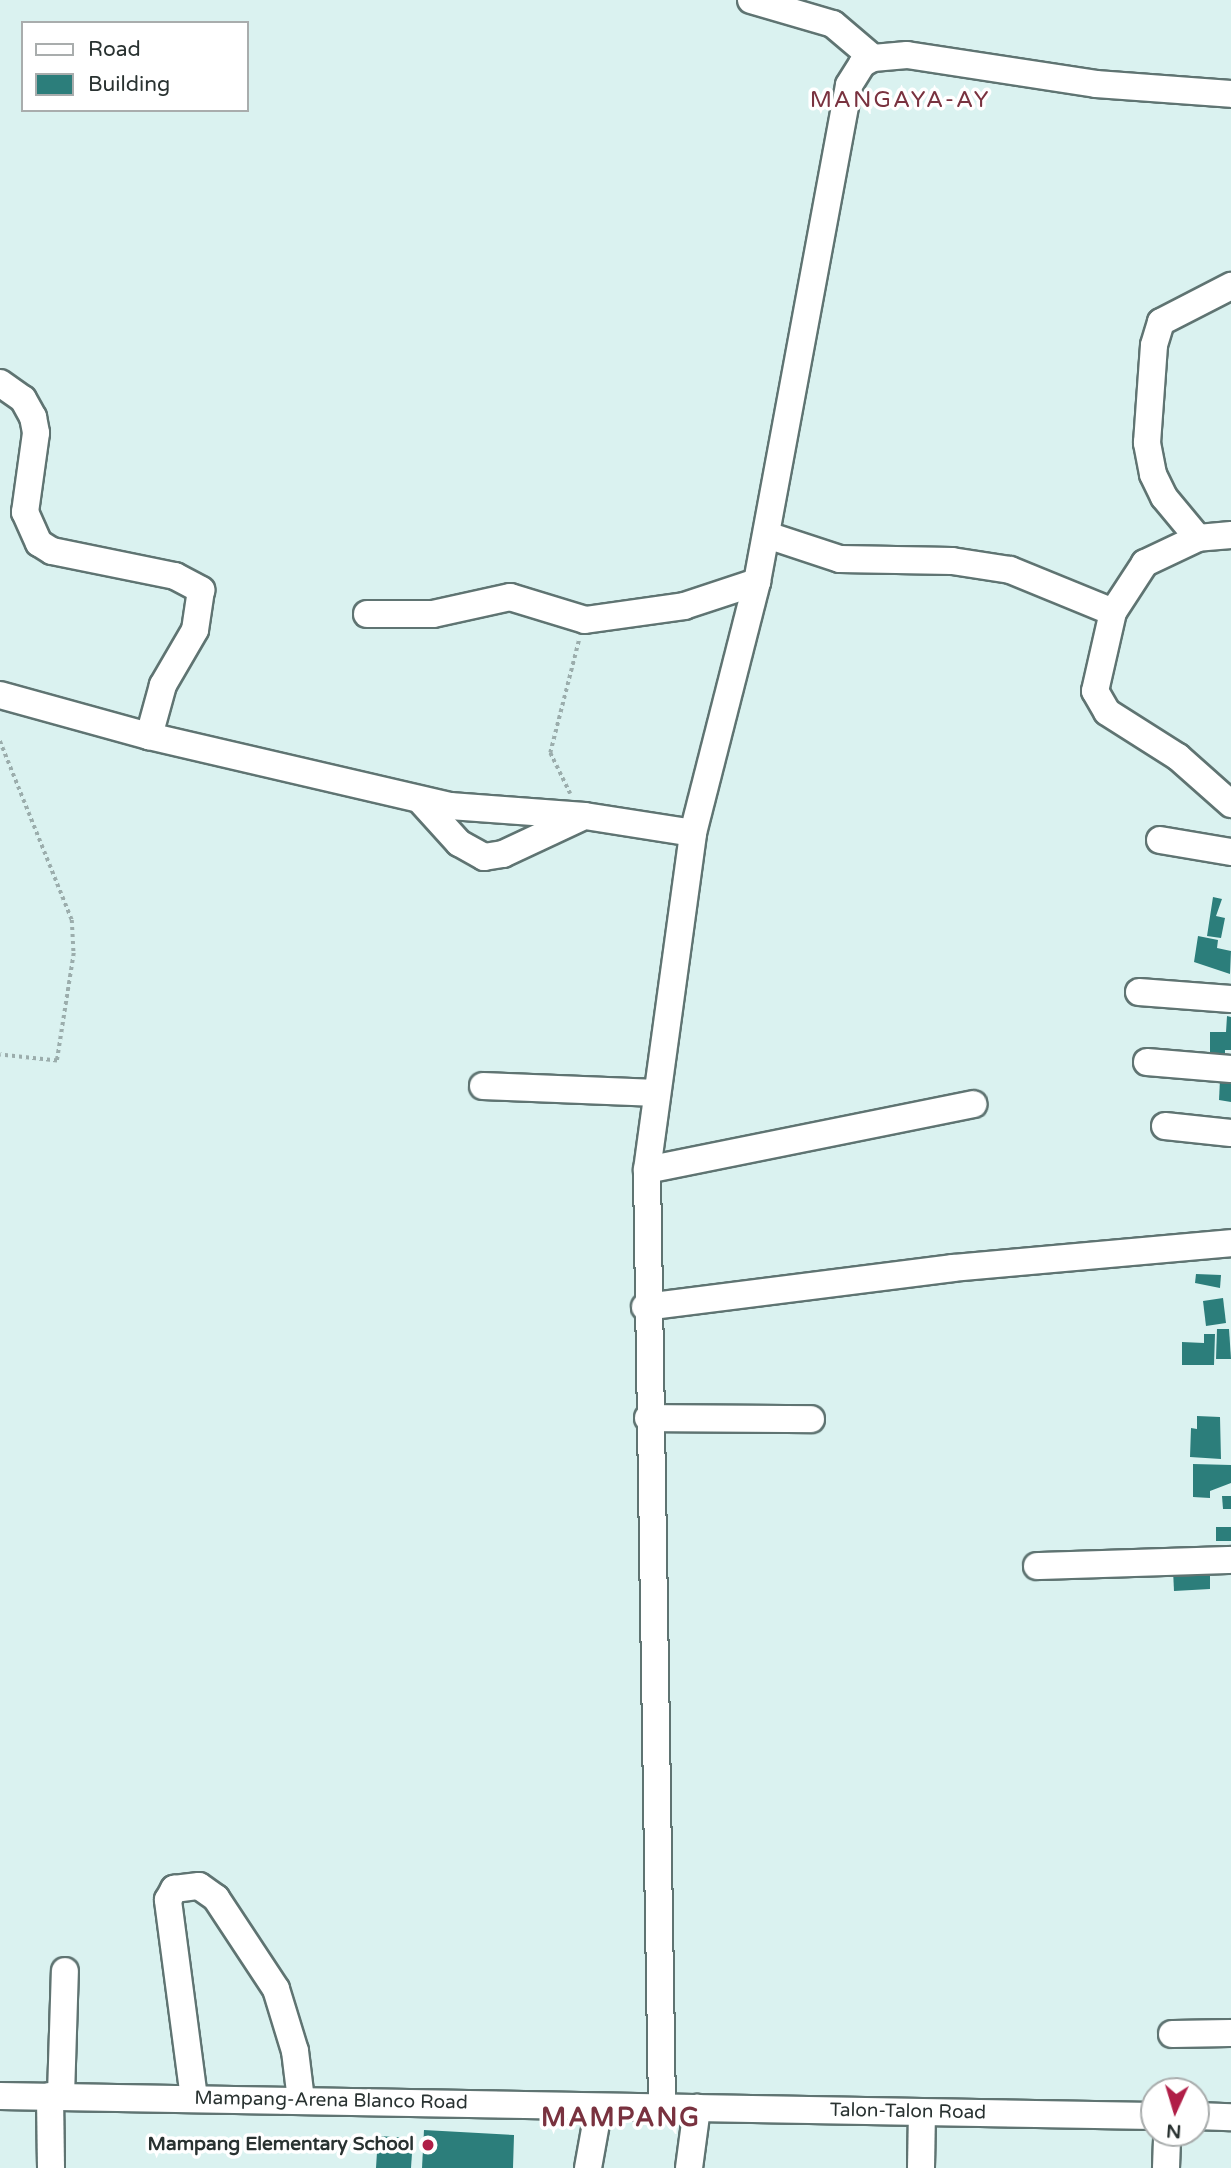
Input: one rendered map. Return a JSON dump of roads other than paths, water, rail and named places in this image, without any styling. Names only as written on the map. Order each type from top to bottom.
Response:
[{"type":"street","points":[[751,0],[833,24],[873,58]]},
{"type":"street","points":[[662,2107],[645,1307],[647,1170],[693,833],[767,535],[849,85],[862,64],[873,58],[925,56],[1096,84],[1231,94]]},
{"type":"street","points":[[1198,538],[1164,497],[1153,474],[1147,443],[1154,345],[1161,323],[1231,286]]},
{"type":"street","points":[[0,383],[23,398],[33,417],[36,433],[26,512],[38,543],[52,551],[175,576],[201,590],[195,630],[163,685],[149,736]]},
{"type":"street","points":[[767,535],[840,559],[952,561],[1010,570],[1113,612]]},
{"type":"street","points":[[1231,535],[1198,538],[1144,563],[1113,612],[1096,669],[1098,701],[1114,718],[1178,757],[1231,804]]},
{"type":"street","points":[[367,614],[419,615],[510,597],[584,620],[684,606],[757,582]]},
{"type":"street","points":[[0,695],[149,736],[420,800],[480,810],[585,816],[693,833]]},
{"type":"street","points":[[420,800],[459,843],[484,857],[503,855],[585,816]]},
{"type":"street","points":[[1160,840],[1231,852]]},
{"type":"street","points":[[1139,992],[1231,999]]},
{"type":"street","points":[[1147,1062],[1231,1069]]},
{"type":"street","points":[[483,1086],[657,1093]]},
{"type":"street","points":[[647,1170],[972,1104]]},
{"type":"street","points":[[1165,1126],[1231,1133]]},
{"type":"street","points":[[645,1307],[953,1268],[1231,1242]]},
{"type":"street","points":[[648,1418],[811,1419]]},
{"type":"street","points":[[1037,1566],[1231,1560]]},
{"type":"street","points":[[194,2098],[168,1900],[174,1889],[199,1886],[216,1898],[276,1989],[295,2050],[301,2100]]},
{"type":"street","points":[[51,2168],[65,1971]]},
{"type":"street","points":[[1172,2034],[1231,2033]]},
{"type":"street","name":"Mampang-Arena Blanco Road","points":[[0,2096],[662,2107]]},
{"type":"street","points":[[588,2168],[599,2107]]},
{"type":"street","name":"Talon-Talon Road","points":[[662,2107],[1140,2116]]},
{"type":"street","points":[[689,2168],[697,2108]]},
{"type":"street","points":[[921,2168],[922,2113]]},
{"type":"street","points":[[1210,2116],[1231,2116]]},
{"type":"street","points":[[1166,2168],[1167,2147]]},
{"type":"place","name":"Mampang Elementary School","points":[[428,2145]]},
{"type":"district","name":"MANGAYA-AY","points":[[900,100]]},
{"type":"district","name":"MAMPANG","points":[[621,2118]]}]
